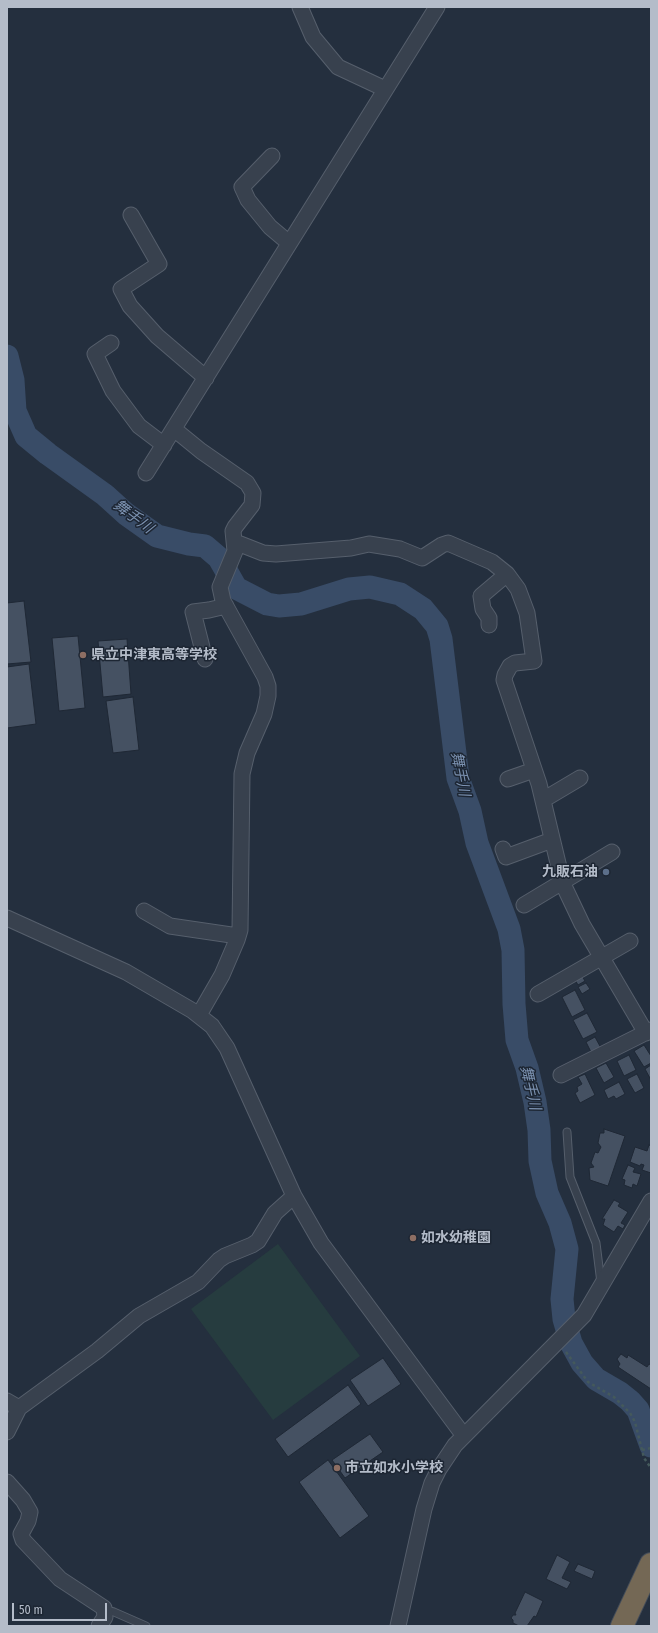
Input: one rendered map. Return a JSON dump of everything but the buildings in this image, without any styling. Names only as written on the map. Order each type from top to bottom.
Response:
[{"type":"highway","points":[[622,1626],[651,1564]]},
{"type":"street","points":[[300,7],[313,37],[338,67],[385,89]]},
{"type":"street","points":[[146,473],[437,7]]},
{"type":"street","points":[[272,156],[242,187],[248,200],[270,227],[289,243]]},
{"type":"street","points":[[131,215],[158,264],[121,289],[130,306],[157,336],[206,378]]},
{"type":"street","points":[[112,343],[95,354],[112,391],[138,426],[164,445]]},
{"type":"street","points":[[174,429],[201,452],[247,484],[253,493],[252,505],[235,527],[233,536],[235,542],[233,555],[220,587],[226,606],[265,677],[268,686],[268,696],[264,714],[248,753],[242,774],[240,922],[238,936],[222,975],[199,1015]]},
{"type":"street","points":[[235,542],[263,553],[276,554],[351,548],[369,544],[400,550],[422,558],[442,545],[448,543],[492,562],[507,574],[518,589],[527,613],[534,661],[515,663],[510,666],[505,674],[504,680],[543,800],[563,882],[582,924],[601,958],[648,1032],[561,1075]]},
{"type":"street","points":[[489,625],[489,618],[483,609],[481,596],[507,574]]},
{"type":"street","points":[[205,659],[193,612],[226,606]]},
{"type":"street","points":[[508,779],[534,770]]},
{"type":"street","points":[[543,800],[580,778]]},
{"type":"street","points":[[503,849],[506,857],[552,840]]},
{"type":"street","points":[[524,905],[612,852]]},
{"type":"street","points":[[144,911],[170,926],[238,936]]},
{"type":"street","points":[[7,918],[126,972],[199,1015],[212,1026],[227,1048],[294,1196],[321,1243],[464,1436]]},
{"type":"street","points":[[538,994],[630,941]]},
{"type":"street","points":[[7,1432],[13,1405],[104,1346],[139,1316],[198,1282],[219,1260],[258,1241],[275,1213],[294,1196]]},
{"type":"street","points":[[398,1626],[424,1509],[432,1483],[448,1456],[464,1436],[559,1342],[584,1315],[651,1201]]},
{"type":"street","points":[[7,1482],[23,1500],[30,1512],[28,1521],[21,1534],[23,1540],[60,1579],[100,1605],[105,1610],[105,1617],[99,1626]]},
{"type":"lane","points":[[567,1132],[570,1176],[596,1243],[601,1285]]},
{"type":"lane","points":[[105,1610],[114,1612],[146,1626]]},
{"type":"path","points":[[559,1342],[588,1382],[614,1397],[630,1413],[635,1422],[644,1458],[651,1468]]},
{"type":"path","points":[[642,1450],[651,1448]]},
{"type":"green space","points":[[278,1244],[360,1356],[273,1420],[191,1309]]},
{"type":"waterway","name":"舞手川","points":[[7,356],[13,380],[15,411],[26,436],[48,454],[105,495],[126,514],[157,536],[189,544],[205,546],[219,558],[236,588],[267,604],[279,606],[301,604],[349,589],[370,587],[400,594],[423,609],[437,626],[441,639],[458,778],[470,811],[477,843],[509,929],[513,950],[514,1004],[517,1040],[527,1068],[535,1102],[539,1130],[540,1161],[547,1193],[560,1223],[567,1249],[562,1299],[564,1319],[571,1343],[582,1363],[596,1379],[620,1393],[638,1410],[651,1446]]},
{"type":"place","name":"県立中津東高等学校","points":[[83,655]]},
{"type":"place","name":"九販石油","points":[[606,872]]},
{"type":"place","name":"如水幼稚園","points":[[413,1238]]},
{"type":"place","name":"市立如水小学校","points":[[337,1468]]}]
